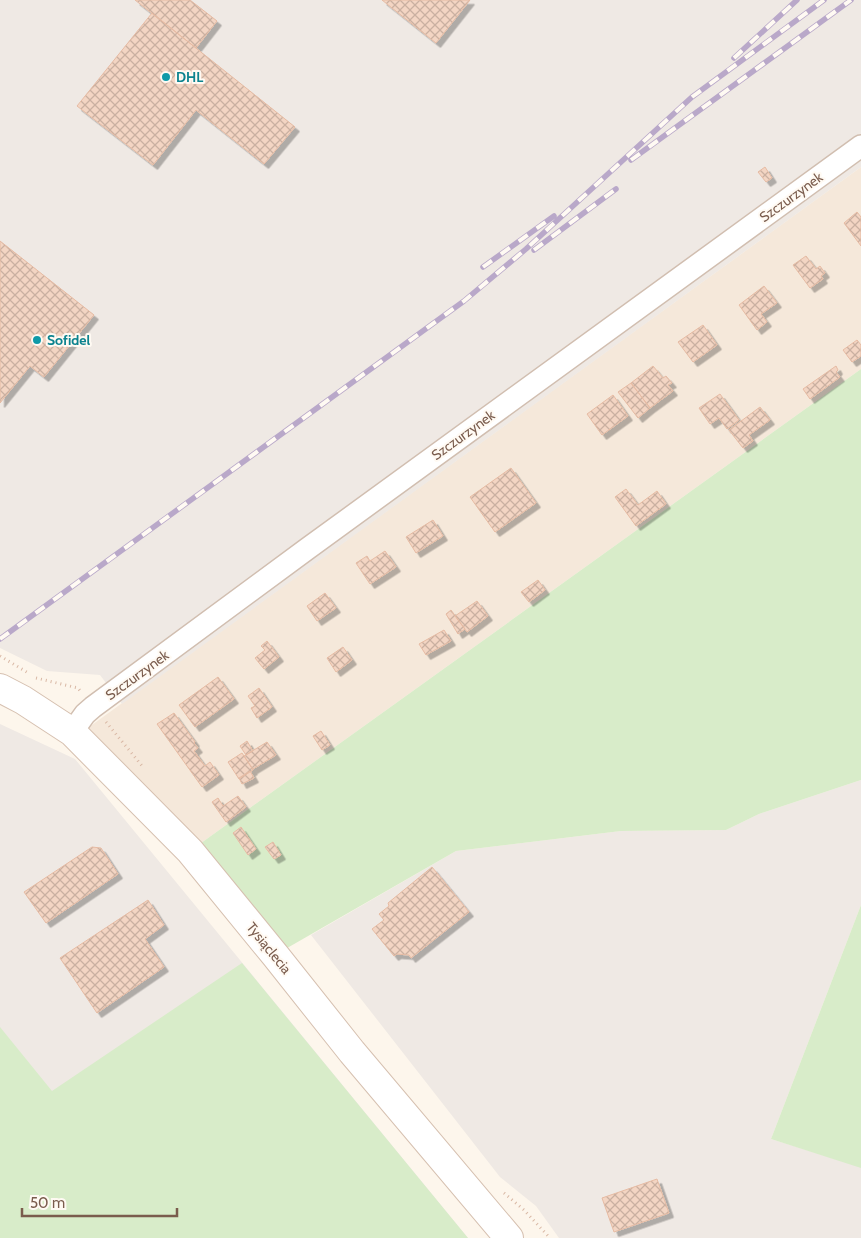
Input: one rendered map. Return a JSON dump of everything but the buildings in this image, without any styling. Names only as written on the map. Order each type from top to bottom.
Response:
[{"type":"main road","name":"Tysiąclecia","points":[[0,688],[23,700],[72,732],[190,851],[352,1052],[508,1238]]},
{"type":"street","name":"Szczurzynek","points":[[72,732],[85,714],[93,707],[323,537],[861,146]]},
{"type":"shaded area","points":[[0,0],[861,0],[861,167],[122,704],[100,675],[47,671],[0,648]]},
{"type":"shaded area","points":[[861,167],[861,369],[190,851],[74,738]]},
{"type":"shaded area","points":[[0,724],[75,759],[468,1238],[0,1238]]},
{"type":"shaded area","points":[[861,780],[861,905],[771,1139],[861,1167],[861,1238],[559,1238],[536,1206],[500,1177],[311,935],[456,851],[621,831],[726,830],[759,814]]},
{"type":"green space","points":[[861,369],[861,780],[759,814],[726,830],[621,831],[456,851],[275,955],[190,851]]},
{"type":"green space","points":[[861,905],[861,1168],[771,1139]]},
{"type":"green space","points":[[242,963],[468,1238],[0,1238],[0,1027],[52,1091]]},
{"type":"railway","points":[[734,58],[797,0]]},
{"type":"railway","points":[[0,639],[464,301],[526,249],[692,97],[824,0]]},
{"type":"railway","points":[[631,160],[851,0]]},
{"type":"railway","points":[[534,250],[616,189]]},
{"type":"railway","points":[[483,267],[554,216]]},
{"type":"place","name":"DHL","points":[[166,77]]},
{"type":"place","name":"Sofidel","points":[[37,340]]}]
